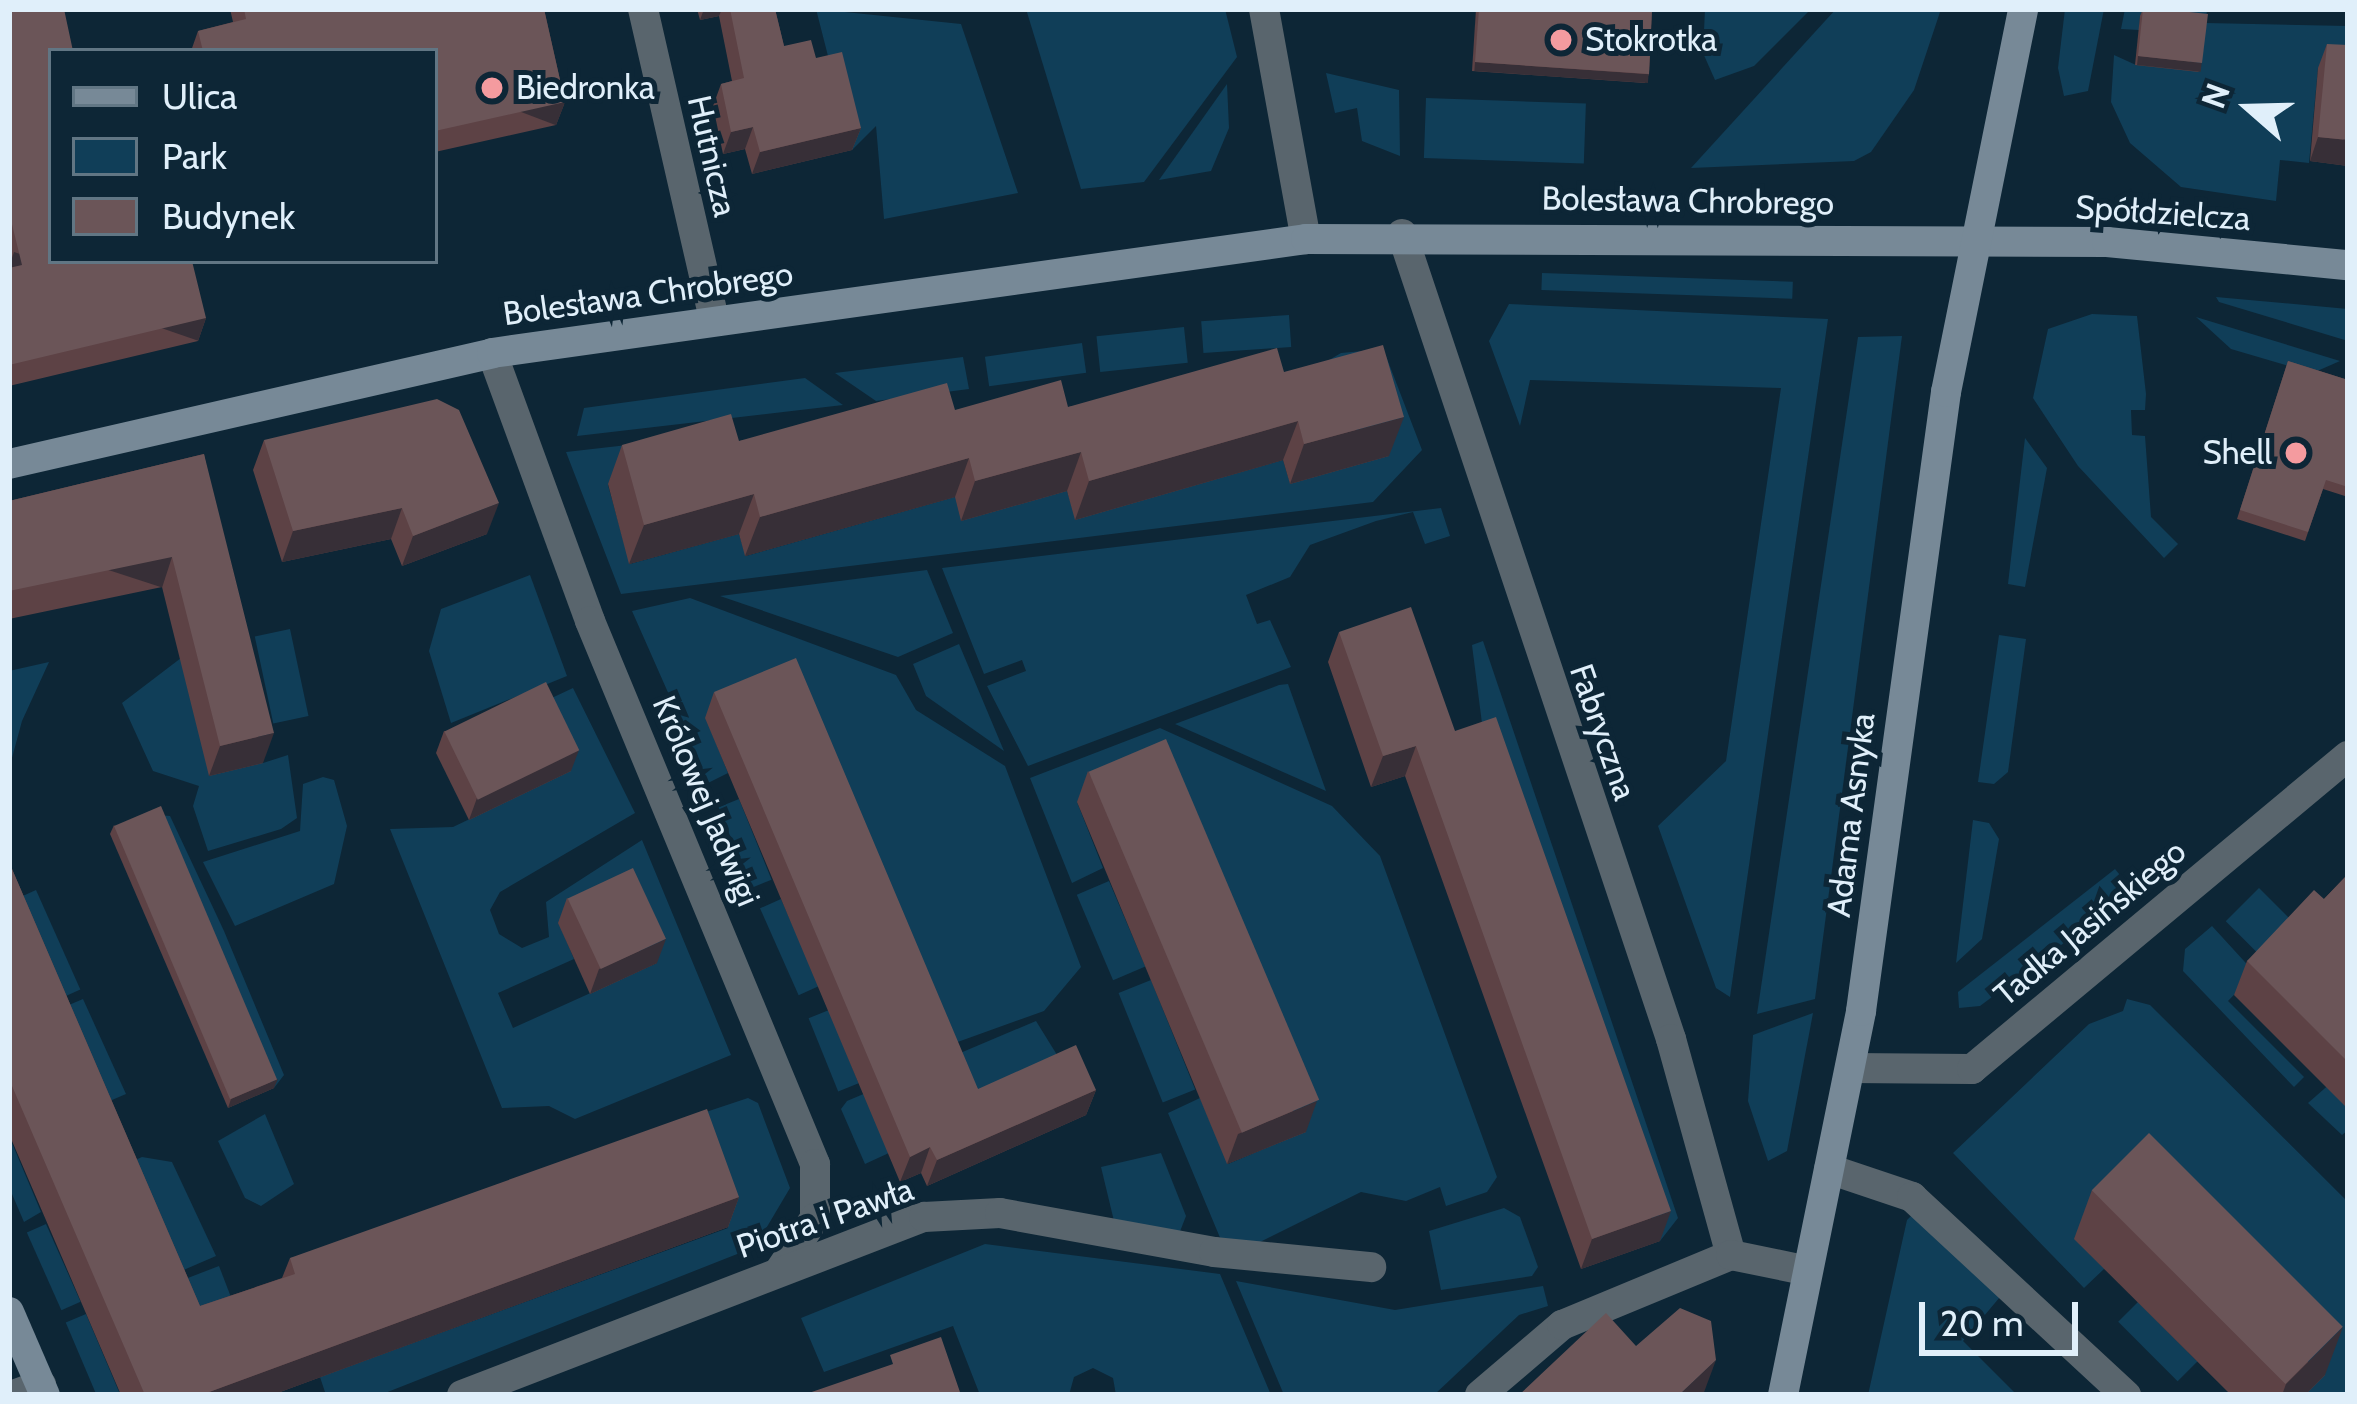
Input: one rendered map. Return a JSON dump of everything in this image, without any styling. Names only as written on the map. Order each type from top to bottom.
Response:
[{"type":"street","name":"Hutnicza","points":[[643,9],[714,319]]},
{"type":"street","points":[[1264,9],[1306,239]]},
{"type":"street","name":"Adama Asnyka","points":[[1783,1395],[1804,1270],[1850,1068],[1973,241],[2023,9]]},
{"type":"street","name":"Bolesława Chrobrego","points":[[9,464],[492,353],[1306,239],[1402,234],[1973,241]]},
{"type":"street","name":"Fabryczna","points":[[1402,234],[1439,363],[1671,1040],[1731,1255]]},
{"type":"street","name":"Spółdzielcza","points":[[1973,241],[2107,242],[2348,265]]},
{"type":"street","name":"Królowej Jadwigi","points":[[492,353],[590,621],[815,1163],[815,1218],[779,1270]]},
{"type":"street","name":"Tadka Jasińskiego","points":[[1850,1068],[1972,1069],[2348,756]]},
{"type":"street","points":[[1829,1169],[1912,1197],[2126,1395]]},
{"type":"street","name":"Piotra i Pawła","points":[[462,1395],[924,1217],[1000,1213],[1214,1252],[1371,1268]]},
{"type":"street","points":[[1480,1395],[1562,1325],[1731,1255],[1804,1270]]},
{"type":"street","points":[[9,1312],[33,1392]]},
{"type":"green space","points":[[816,9],[961,24],[1018,193],[884,219],[876,126],[852,150]]},
{"type":"green space","points":[[1026,9],[1225,9],[1237,57],[1144,182],[1081,189]]},
{"type":"green space","points":[[1705,9],[1811,9],[1754,66],[1715,80],[1703,53]]},
{"type":"green space","points":[[1836,9],[1941,9],[1914,90],[1871,152],[1854,161],[1691,168]]},
{"type":"green space","points":[[2065,9],[2104,9],[2088,91],[2064,96],[2058,68]]},
{"type":"green space","points":[[2125,9],[2207,9],[2206,23],[2348,26],[2348,71],[2318,68],[2309,163],[2280,160],[2276,201],[2181,187],[2130,143],[2111,102],[2114,55],[2136,65],[2199,71],[2140,16],[2139,30],[2121,29]]},
{"type":"green space","points":[[1326,73],[1399,90],[1400,156],[1362,141],[1357,108],[1335,113]]},
{"type":"green space","points":[[1227,84],[1229,128],[1211,171],[1159,180]]},
{"type":"green space","points":[[1426,98],[1586,104],[1584,164],[1424,158]]},
{"type":"green space","points":[[1542,273],[1793,282],[1792,299],[1541,290]]},
{"type":"green space","points":[[2216,297],[2348,309],[2348,341],[2219,302]]},
{"type":"green space","points":[[1509,304],[1828,319],[1730,997],[1716,988],[1658,826],[1726,761],[1781,388],[1530,380],[1520,426],[1489,341]]},
{"type":"green space","points":[[2092,314],[2137,316],[2146,394],[2145,410],[2131,410],[2132,435],[2145,436],[2151,517],[2178,544],[2164,558],[2078,466],[2033,398],[2048,329]]},
{"type":"green space","points":[[1289,315],[1291,347],[1203,353],[1201,321]]},
{"type":"green space","points":[[2196,317],[2340,361],[2315,372],[2231,349]]},
{"type":"green space","points":[[1184,327],[1188,363],[1100,372],[1096,336]]},
{"type":"green space","points":[[1902,336],[1815,999],[1757,1014],[1858,337]]},
{"type":"green space","points":[[1082,343],[1086,373],[989,386],[985,357]]},
{"type":"green space","points":[[1374,350],[1386,356],[1422,450],[1373,502],[621,594],[566,452],[645,443],[608,485],[630,564],[739,534],[746,556],[955,497],[1067,491],[1076,519],[1283,460],[1290,483],[1319,366],[1341,353]]},
{"type":"green space","points":[[963,357],[969,389],[876,401],[835,373]]},
{"type":"green space","points":[[805,378],[843,405],[577,436],[584,408]]},
{"type":"green space","points":[[2025,438],[2047,468],[2025,587],[2008,584]]},
{"type":"green space","points":[[1441,508],[1450,536],[1425,544],[1413,512],[1376,521],[1310,545],[1290,577],[1246,595],[1257,624],[1270,620],[1291,667],[1028,766],[987,686],[1026,671],[1022,660],[984,674],[942,568]]},
{"type":"green space","points":[[927,570],[953,633],[898,657],[720,596]]},
{"type":"green space","points":[[530,575],[567,676],[451,723],[429,651],[441,609]]},
{"type":"green space","points":[[690,598],[896,675],[916,710],[1005,766],[1081,967],[1044,1011],[941,1048],[706,718],[728,773],[708,783],[632,611]]},
{"type":"green space","points":[[290,629],[309,716],[273,724],[255,636]]},
{"type":"green space","points":[[1999,635],[2026,639],[2008,772],[1994,784],[1978,782]]},
{"type":"green space","points":[[1483,641],[1678,1218],[1660,1241],[1485,747],[1472,645]]},
{"type":"green space","points":[[959,644],[1004,751],[926,696],[913,664]]},
{"type":"green space","points":[[181,658],[263,763],[288,755],[297,818],[281,829],[208,851],[193,806],[199,786],[153,771],[122,703]]},
{"type":"green space","points":[[49,662],[22,721],[9,769],[9,671]]},
{"type":"green space","points":[[1288,684],[1326,791],[1175,724],[1279,685]]},
{"type":"green space","points":[[573,688],[635,813],[500,892],[490,910],[499,934],[522,948],[549,937],[546,902],[642,840],[731,1055],[575,1119],[549,1106],[502,1108],[390,829],[453,827],[570,771],[541,703]],"holes":[[[559,923],[657,963],[513,1028],[498,993],[574,959]]]},
{"type":"green space","points":[[1160,728],[1332,806],[1380,856],[1497,1177],[1487,1192],[1446,1206],[1440,1187],[1406,1201],[1361,1192],[1252,1246],[1221,1240],[1168,1113],[1200,1098],[1228,1164],[1306,1131],[1077,802],[1103,868],[1072,883],[1030,778]]},
{"type":"green space","points":[[323,777],[334,780],[347,826],[334,884],[235,926],[203,862],[300,831],[303,784]]},
{"type":"green space","points":[[739,799],[772,880],[751,888],[719,807]]},
{"type":"green space","points":[[158,815],[170,816],[224,931],[284,1075],[274,1088]]},
{"type":"green space","points":[[1973,820],[1989,823],[1999,839],[1982,939],[1956,963]]},
{"type":"green space","points":[[2115,869],[2133,891],[1980,1006],[1959,1008],[1958,992]]},
{"type":"green space","points":[[1109,881],[1145,967],[1113,980],[1077,895]]},
{"type":"green space","points":[[2259,888],[2299,928],[2266,962],[2226,921]]},
{"type":"green space","points":[[36,890],[80,990],[55,1001],[10,901]]},
{"type":"green space","points":[[781,899],[820,986],[799,995],[760,908]]},
{"type":"green space","points":[[2212,926],[2255,973],[2228,1001],[2304,1077],[2294,1087],[2183,971],[2185,949]]},
{"type":"green space","points":[[1151,980],[1195,1089],[1163,1103],[1119,993]]},
{"type":"green space","points":[[83,999],[126,1094],[98,1106],[50,1013]]},
{"type":"green space","points":[[2127,999],[2150,1005],[2348,1202],[2348,1395],[2305,1395],[2324,1374],[2104,1269],[2084,1288],[1953,1153],[2089,1024],[2123,1011]]},
{"type":"green space","points":[[829,1010],[859,1083],[838,1091],[809,1018]]},
{"type":"green space","points":[[1813,1013],[1787,1151],[1768,1161],[1748,1101],[1753,1035]]},
{"type":"green space","points":[[1036,1021],[1067,1071],[865,1164],[841,1109],[847,1101]]},
{"type":"green space","points":[[2348,1068],[2348,1130],[2342,1135],[2308,1103]]},
{"type":"green space","points":[[748,1098],[758,1103],[790,1188],[755,1247],[380,1395],[326,1395],[320,1377],[728,1228],[664,1126]]},
{"type":"green space","points":[[265,1114],[294,1184],[261,1206],[245,1198],[218,1141]]},
{"type":"green space","points":[[9,1136],[41,1212],[24,1222],[9,1187]]},
{"type":"green space","points":[[1161,1153],[1186,1216],[1179,1234],[1114,1221],[1101,1167]]},
{"type":"green space","points":[[142,1157],[172,1162],[216,1256],[165,1278],[117,1168]]},
{"type":"green space","points":[[1504,1208],[1520,1217],[1538,1267],[1532,1276],[1441,1290],[1429,1231]]},
{"type":"green space","points":[[1917,1210],[2005,1291],[1963,1341],[2017,1395],[1868,1395],[1907,1220]]},
{"type":"green space","points":[[46,1224],[81,1302],[61,1310],[27,1233]]},
{"type":"green space","points":[[985,1244],[1220,1274],[1271,1395],[1116,1395],[1113,1378],[1093,1368],[1074,1377],[1069,1395],[980,1395],[953,1326],[824,1372],[801,1318]]},
{"type":"green space","points":[[219,1266],[239,1317],[187,1337],[168,1286]]},
{"type":"green space","points":[[1236,1281],[1395,1310],[1543,1286],[1548,1306],[1519,1315],[1434,1395],[1284,1395]]},
{"type":"green space","points":[[2138,1302],[2197,1361],[2178,1381],[2118,1322]]},
{"type":"green space","points":[[86,1314],[120,1395],[96,1395],[66,1323]]},
{"type":"building","points":[[9,9],[64,9],[72,48],[48,48],[48,264],[193,264],[206,318],[9,365],[9,268],[22,265],[9,212]]},
{"type":"building","name":"Biedronka","points":[[244,9],[544,9],[565,102],[438,130],[438,48],[202,48],[198,31],[246,19]]},
{"type":"building","points":[[730,9],[775,9],[784,46],[811,40],[816,58],[842,52],[861,128],[760,152],[753,127],[731,132],[721,84],[744,78]]},
{"type":"building","name":"Stokrotka","points":[[1479,9],[1652,9],[1649,74],[1475,62]]},
{"type":"building","points":[[2143,9],[2208,14],[2202,63],[2138,56]]},
{"type":"building","points":[[2327,44],[2348,45],[2348,140],[2318,137]]},
{"type":"building","points":[[1383,345],[1404,417],[1304,444],[1298,421],[1089,481],[1081,452],[975,481],[969,458],[760,517],[754,494],[644,525],[622,445],[731,414],[739,441],[947,383],[955,410],[1061,380],[1068,407],[1277,348],[1284,372]]},
{"type":"building","name":"Shell","points":[[2288,361],[2348,380],[2348,487],[2326,480],[2308,532],[2240,510]]},
{"type":"building","points":[[437,399],[459,410],[499,503],[413,536],[402,508],[293,531],[264,440]]},
{"type":"building","points":[[204,454],[274,733],[220,746],[172,557],[9,591],[9,501]]},
{"type":"building","points":[[1411,607],[1455,731],[1496,717],[1671,1211],[1592,1239],[1416,746],[1383,756],[1339,632]]},
{"type":"building","points":[[796,658],[978,1089],[1076,1045],[1096,1090],[937,1160],[930,1147],[910,1157],[714,692]]},
{"type":"building","points":[[546,682],[579,750],[478,800],[444,732]]},
{"type":"building","points":[[1166,739],[1319,1100],[1242,1133],[1089,772]]},
{"type":"building","points":[[161,806],[277,1079],[230,1099],[114,826]]},
{"type":"building","points":[[9,862],[200,1306],[295,1274],[290,1258],[707,1109],[739,1197],[201,1395],[145,1395],[9,1079]]},
{"type":"building","points":[[633,868],[666,939],[601,969],[568,898]]},
{"type":"building","points":[[2348,874],[2348,1062],[2247,961],[2314,890],[2324,899]]},
{"type":"building","points":[[2149,1133],[2343,1327],[2285,1384],[2092,1190]]},
{"type":"building","points":[[1680,1308],[1711,1321],[1716,1360],[1679,1395],[1519,1395],[1606,1313],[1636,1346]]},
{"type":"building","points":[[941,1337],[961,1395],[803,1395],[893,1364],[890,1355]]},
{"type":"place","name":"Stokrotka","points":[[1561,40]]},
{"type":"place","name":"Biedronka","points":[[492,88]]},
{"type":"place","name":"Shell","points":[[2296,453]]}]
